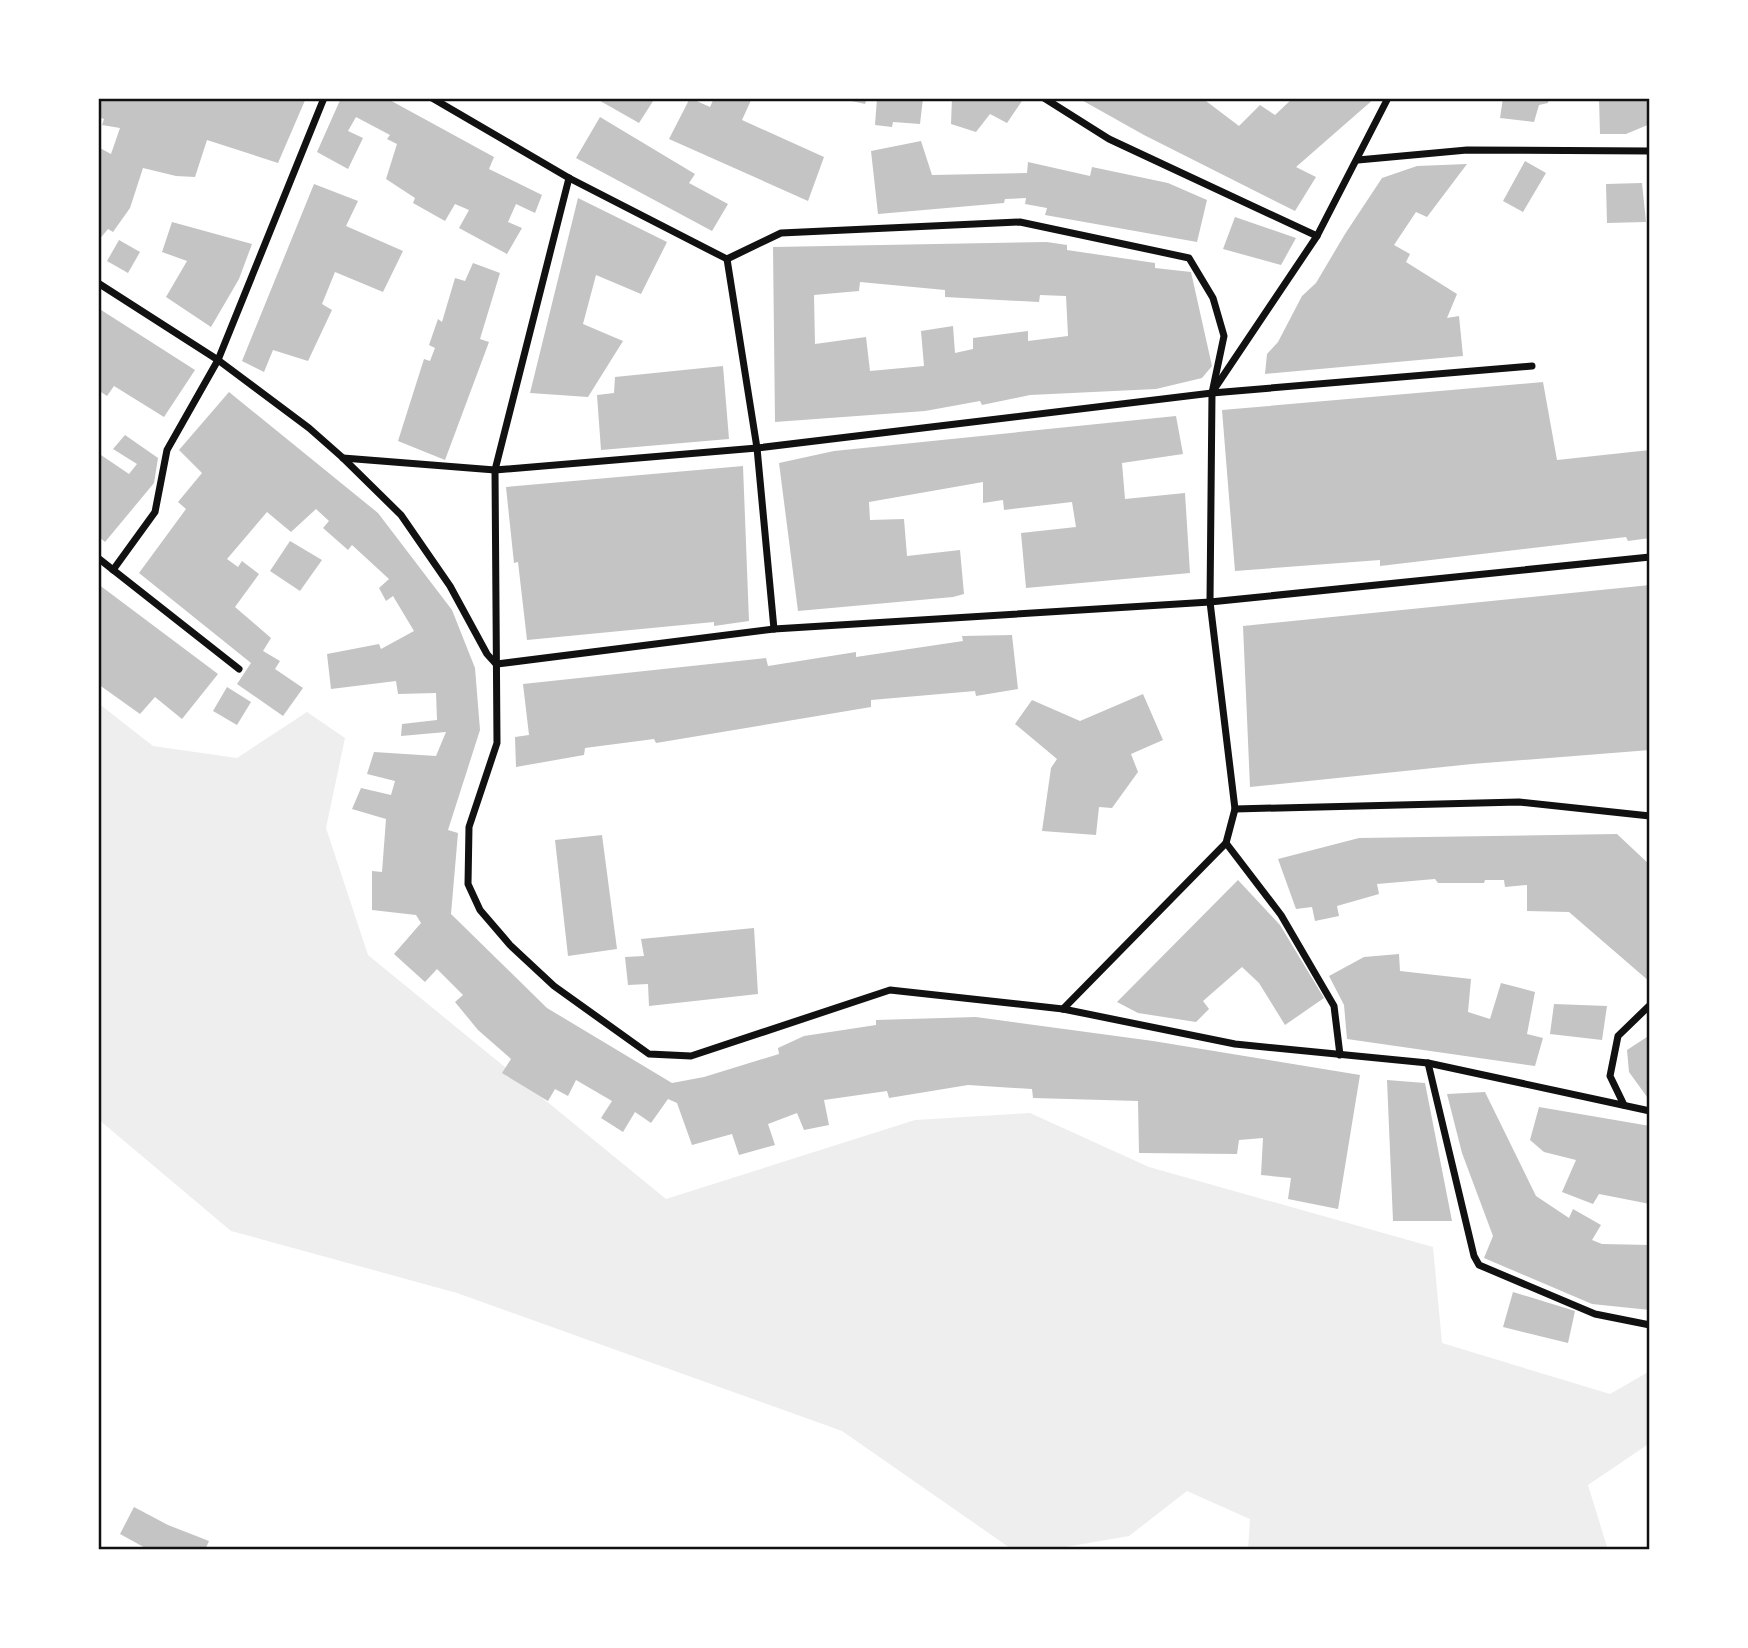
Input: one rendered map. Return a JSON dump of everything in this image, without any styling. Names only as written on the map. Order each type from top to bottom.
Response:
[{"type":"street","points":[[113,570],[155,512],[167,450],[218,360],[324,98]]},
{"type":"street","points":[[432,98],[569,178],[727,259]]},
{"type":"street","points":[[1044,98],[1109,139],[1317,236]]},
{"type":"street","points":[[1212,393],[1317,236],[1388,98]]},
{"type":"street","points":[[1358,159],[1467,150],[1650,151]]},
{"type":"street","points":[[569,178],[495,470],[497,743],[469,827],[468,884],[480,910],[510,945],[554,986],[649,1054],[691,1056],[890,990],[1063,1009],[1235,1044],[1428,1063],[1650,1111]]},
{"type":"street","points":[[727,259],[781,233],[1020,222],[1189,258],[1213,298],[1224,336],[1212,393],[1210,602],[1235,809],[1226,843],[1063,1009]]},
{"type":"street","points":[[727,259],[757,448],[774,629]]},
{"type":"street","points":[[98,283],[218,360],[309,428],[343,458],[401,515],[450,586],[487,654],[497,664]]},
{"type":"street","points":[[343,458],[495,470],[757,448],[1212,393],[1532,366]]},
{"type":"street","points":[[497,664],[774,629],[1210,602],[1650,557]]},
{"type":"street","points":[[98,558],[239,668]]},
{"type":"street","points":[[1235,809],[1519,802],[1650,816]]},
{"type":"street","points":[[1226,843],[1281,915],[1334,1006],[1340,1055]]},
{"type":"street","points":[[1624,1105],[1610,1076],[1618,1036],[1650,1005]]},
{"type":"street","points":[[1428,1063],[1474,1256],[1479,1265],[1595,1314],[1650,1325]]},
{"type":"shaded area","points":[[98,703],[153,746],[237,758],[307,712],[345,738],[326,828],[368,955],[666,1199],[915,1120],[1030,1113],[1149,1167],[1433,1247],[1442,1343],[1610,1394],[1650,1371],[1650,1443],[1588,1485],[1608,1550],[1248,1550],[1250,1519],[1187,1491],[1129,1536],[1048,1550],[1013,1550],[842,1431],[457,1293],[231,1231],[98,1119]]},
{"type":"building","points":[[98,98],[306,98],[278,163],[207,140],[195,177],[176,176],[143,168],[130,208],[113,232],[108,229],[98,241],[98,147],[111,154],[120,128],[102,125],[104,119],[98,117]]},
{"type":"building","points":[[341,98],[386,98],[494,157],[489,169],[542,195],[535,213],[516,204],[508,222],[522,228],[507,254],[459,228],[469,210],[455,204],[445,221],[413,203],[415,198],[386,179],[397,144],[387,139],[390,135],[356,117],[348,131],[363,138],[348,169],[317,152]]},
{"type":"building","points":[[595,98],[655,98],[639,123]]},
{"type":"building","points":[[690,98],[710,107],[714,98],[752,98],[742,120],[824,157],[808,201],[669,139]]},
{"type":"building","points":[[838,98],[867,98],[865,104]]},
{"type":"building","points":[[877,98],[923,98],[920,124],[893,122],[892,127],[875,125]]},
{"type":"building","points":[[952,98],[1024,98],[1007,123],[990,114],[976,132],[951,124]]},
{"type":"building","points":[[1078,98],[1202,98],[1239,126],[1260,105],[1275,115],[1293,98],[1375,98],[1296,167],[1316,177],[1295,211],[1144,135]]},
{"type":"building","points":[[1503,98],[1549,98],[1548,103],[1539,105],[1534,122],[1500,118]]},
{"type":"building","points":[[1650,98],[1650,124],[1626,134],[1600,134],[1599,99]]},
{"type":"building","points":[[600,117],[695,174],[689,183],[728,204],[712,231],[576,158]]},
{"type":"building","points":[[921,141],[932,175],[1027,173],[1028,162],[1090,176],[1092,167],[1168,183],[1207,200],[1197,242],[1045,215],[1047,208],[1025,204],[1026,198],[1005,199],[1004,203],[878,214],[871,151]]},
{"type":"building","points":[[1525,161],[1546,173],[1523,212],[1503,201]]},
{"type":"building","points":[[1467,164],[1427,217],[1416,212],[1394,245],[1410,254],[1406,262],[1457,294],[1447,318],[1459,316],[1463,356],[1265,374],[1267,354],[1278,342],[1302,296],[1316,283],[1382,178],[1417,166]]},
{"type":"building","points":[[1642,183],[1646,222],[1607,223],[1606,184]]},
{"type":"building","points":[[314,184],[358,201],[346,226],[403,251],[383,292],[335,272],[322,304],[332,310],[308,361],[273,350],[264,372],[242,361]]},
{"type":"building","points":[[578,198],[667,242],[641,294],[596,275],[583,324],[623,341],[588,397],[530,393]]},
{"type":"building","points":[[1235,217],[1296,238],[1281,265],[1223,249]]},
{"type":"building","points":[[172,222],[252,244],[239,279],[211,327],[166,297],[187,261],[162,252]]},
{"type":"building","points":[[119,240],[140,252],[128,273],[107,261]]},
{"type":"building","points":[[1047,242],[1067,245],[1067,250],[1155,263],[1155,268],[1191,272],[1212,366],[1202,378],[1156,389],[1030,395],[982,405],[980,401],[925,411],[775,422],[773,247]],"holes":[[[860,282],[945,290],[945,297],[1039,302],[1040,295],[1066,296],[1068,336],[1028,341],[1028,331],[973,338],[973,349],[955,353],[953,326],[921,331],[924,366],[870,371],[866,337],[815,344],[814,295],[859,291]]]},
{"type":"building","points":[[473,263],[500,273],[480,339],[489,342],[445,460],[398,441],[424,359],[430,361],[435,348],[429,345],[438,319],[442,322],[455,278],[465,281]]},
{"type":"building","points":[[98,308],[195,370],[164,417],[114,386],[107,396],[98,390]]},
{"type":"building","points":[[723,366],[729,439],[601,450],[597,395],[614,393],[615,377]]},
{"type":"building","points":[[1543,382],[1557,460],[1650,450],[1650,538],[1628,541],[1626,537],[1380,566],[1380,560],[1235,571],[1222,410]]},
{"type":"building","points":[[229,392],[378,513],[452,610],[475,668],[480,730],[448,830],[458,833],[451,914],[547,1008],[672,1083],[704,1077],[779,1054],[778,1048],[804,1036],[876,1025],[876,1020],[976,1017],[1153,1041],[1360,1075],[1338,1209],[1288,1199],[1291,1178],[1261,1175],[1263,1138],[1239,1140],[1237,1154],[1139,1153],[1138,1101],[1033,1098],[1032,1089],[968,1085],[889,1098],[887,1091],[824,1100],[829,1125],[804,1130],[797,1113],[768,1124],[775,1145],[739,1155],[732,1134],[692,1145],[677,1103],[668,1099],[651,1123],[635,1112],[623,1132],[601,1118],[612,1101],[576,1080],[568,1096],[555,1089],[548,1101],[502,1073],[511,1059],[478,1030],[455,1002],[463,995],[437,969],[425,982],[394,954],[421,923],[416,915],[372,910],[372,871],[382,872],[386,819],[352,809],[361,788],[391,795],[395,781],[367,774],[374,752],[436,756],[446,732],[401,736],[402,724],[437,720],[436,693],[398,694],[396,681],[331,689],[327,654],[379,644],[381,649],[414,631],[393,596],[386,601],[379,588],[389,579],[352,545],[348,550],[323,528],[329,521],[316,509],[291,532],[267,512],[227,559],[238,567],[242,561],[259,574],[235,607],[271,638],[263,651],[280,661],[275,669],[303,688],[283,716],[237,684],[251,663],[139,573],[186,509],[178,502],[202,473],[179,450]]},
{"type":"building","points":[[1176,416],[1183,454],[1122,463],[1125,499],[1185,493],[1190,573],[1026,588],[1021,533],[1076,527],[1072,502],[1004,510],[1003,500],[983,503],[983,482],[869,502],[870,520],[904,519],[907,556],[960,550],[964,594],[798,611],[779,463],[834,451]]},
{"type":"building","points":[[125,435],[158,458],[154,483],[105,542],[98,536],[98,453],[129,474],[137,464],[113,449]]},
{"type":"building","points":[[743,466],[749,621],[527,640],[518,562],[514,563],[506,487]]},
{"type":"building","points":[[290,541],[322,560],[300,591],[270,571]]},
{"type":"building","points":[[98,584],[218,674],[182,719],[155,697],[140,714],[98,684]]},
{"type":"building","points":[[1650,585],[1650,750],[1472,764],[1250,787],[1243,626]]},
{"type":"building","points":[[1012,635],[1018,689],[976,696],[975,691],[871,700],[871,707],[656,743],[654,739],[585,748],[584,755],[516,767],[515,737],[529,735],[523,684],[766,658],[768,666],[856,652],[856,657],[963,641],[962,636]]},
{"type":"building","points":[[227,687],[251,702],[237,725],[213,711]]},
{"type":"building","points":[[1143,694],[1163,740],[1131,754],[1138,772],[1112,808],[1099,807],[1096,835],[1042,831],[1051,768],[1057,759],[1015,724],[1032,700],[1080,721]]},
{"type":"building","points":[[1617,834],[1650,865],[1650,982],[1569,912],[1527,911],[1527,885],[1505,887],[1504,880],[1438,883],[1435,879],[1377,884],[1379,894],[1337,906],[1339,916],[1315,921],[1312,907],[1296,909],[1278,859],[1359,838]]},
{"type":"building","points":[[602,835],[617,949],[568,956],[555,840]]},
{"type":"building","points":[[1238,880],[1280,925],[1324,998],[1285,1025],[1259,983],[1242,967],[1203,1001],[1209,1009],[1196,1022],[1138,1013],[1117,1002]]},
{"type":"building","points":[[754,928],[758,994],[649,1006],[648,984],[628,985],[625,957],[644,956],[641,939]]},
{"type":"building","points":[[1399,954],[1400,971],[1471,979],[1468,1012],[1490,1019],[1501,983],[1535,992],[1527,1034],[1543,1038],[1535,1066],[1347,1039],[1344,1005],[1329,976],[1364,957]]},
{"type":"building","points":[[1554,1004],[1607,1006],[1602,1040],[1550,1034]]},
{"type":"building","points":[[1650,1035],[1650,1101],[1629,1072],[1627,1050]]},
{"type":"building","points":[[1387,1080],[1425,1083],[1452,1221],[1393,1221]]},
{"type":"building","points":[[1485,1092],[1536,1196],[1569,1218],[1573,1209],[1601,1225],[1592,1240],[1602,1244],[1650,1245],[1650,1310],[1592,1304],[1484,1258],[1493,1236],[1462,1153],[1447,1094]]},
{"type":"building","points":[[1539,1107],[1650,1126],[1650,1204],[1599,1194],[1593,1204],[1562,1192],[1576,1160],[1544,1152],[1530,1140]]},
{"type":"building","points":[[1513,1292],[1575,1311],[1568,1343],[1503,1327]]},
{"type":"building","points":[[134,1507],[168,1525],[209,1541],[205,1550],[149,1550],[120,1534]]}]
